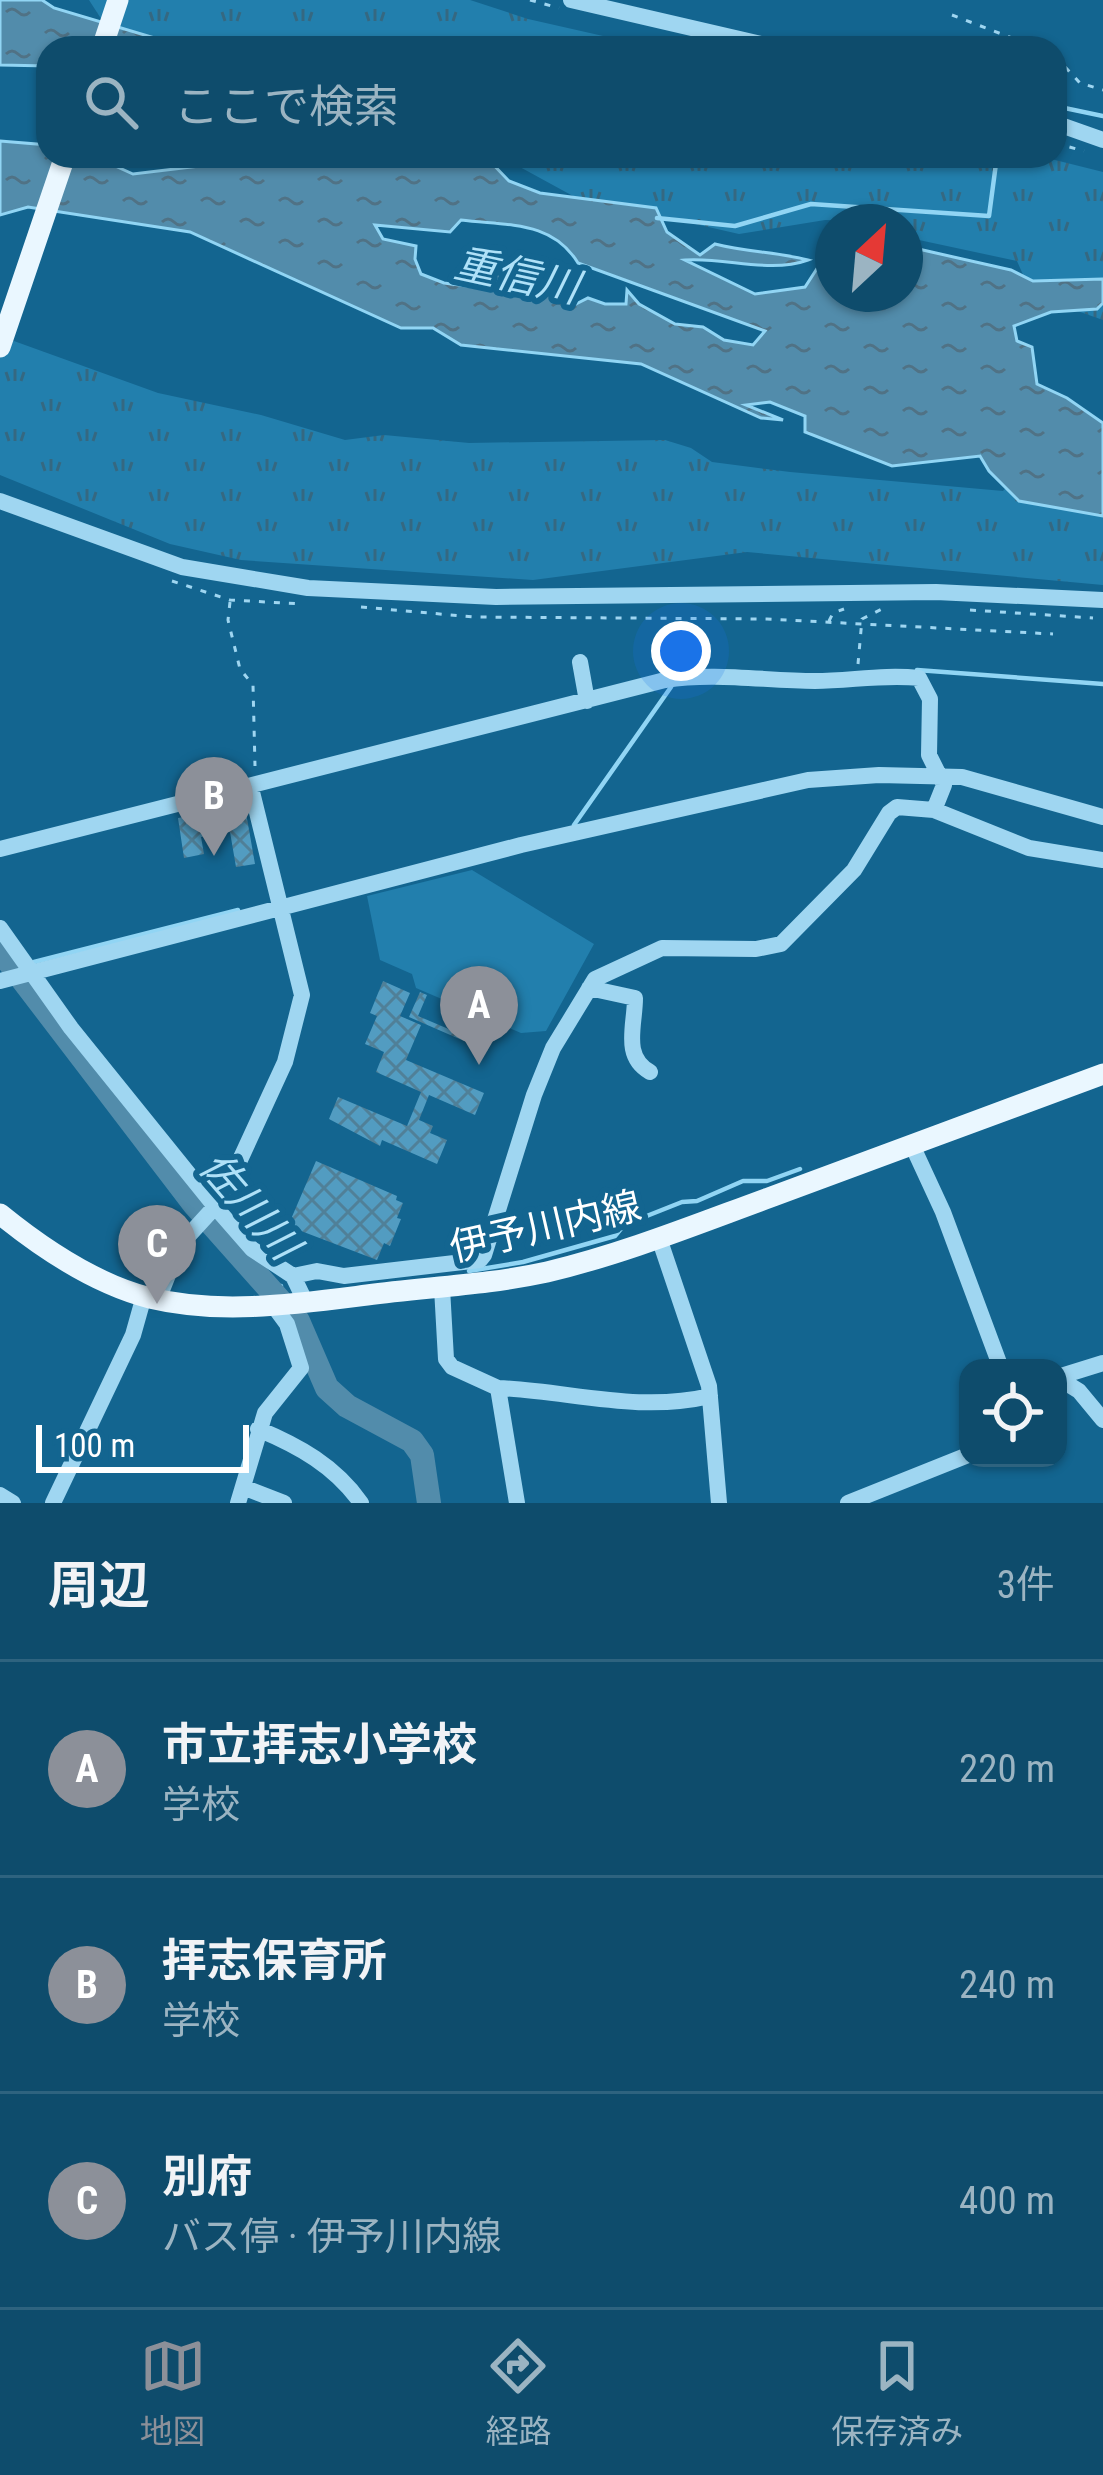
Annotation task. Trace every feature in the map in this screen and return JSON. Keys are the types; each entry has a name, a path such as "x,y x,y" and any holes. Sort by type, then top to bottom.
{"main road":[{"path":"106,36 118,0"},
{"path":"0,347 61,168"},
{"name":"伊予川内線","path":"0,1214 38,1244 151,1298 201,1305 288,1303 442,1288 542,1273 659,1238 1103,1074"}],"street":[{"path":"571,0 726,36"},
{"path":"1067,127 1103,140"},
{"path":"0,501 182,567 308,588 496,597 936,592 1103,600"},
{"path":"580,662 586,701"},
{"path":"0,850 681,678 919,678 930,699 926,742 944,793 934,810"},
{"path":"3,980 521,844 808,780 962,777 1103,817"},
{"path":"53,1503 151,1298 180,1245 211,1215 285,1062 302,994 254,787"},
{"path":"0,928 211,1215 252,1250 293,1276 317,1271 344,1276 480,1260 534,1095 554,1048 595,979 662,948 756,949 781,944 854,870 890,813 904,805 934,810 1029,848 1103,860"},
{"path":"589,988 635,998 631,1052 650,1072"},
{"path":"912,1145 943,1212 998,1359"},
{"path":"659,1238 710,1396 719,1503"},
{"path":"284,1503 241,1495 258,1429 273,1399 301,1368 287,1324 293,1276"},
{"path":"442,1288 446,1359 452,1367 498,1388 627,1403 710,1396"},
{"path":"1067,1374 1103,1364"},
{"path":"1067,1383 1103,1420"},
{"path":"498,1388 517,1503"},
{"path":"258,1429 318,1460 361,1503"},
{"path":"848,1503 959,1459"},
{"path":"0,1495 13,1503"}],"path":[{"path":"952,15 1007,36"},
{"path":"1067,69 1080,83 1103,90"},
{"path":"1067,146 1082,150"},
{"path":"160,574 230,600 306,604"},
{"path":"230,600 228,620 240,669 253,685 254,787"},
{"path":"349,606 474,616 767,619 1053,634"},
{"path":"860,677 860,625 868,613 897,607"},
{"path":"965,610 1093,618"}],"green space":[{"path":"89,0 470,0 603,36 112,36"},
{"path":"1067,163 1103,172 1103,320 1032,295 1017,261 923,241 923,204 815,204 815,222 739,234 573,196 522,168 1067,168"},
{"path":"0,336 158,393 261,415 345,440 384,435 469,443 665,440 691,448 712,462 1003,491 1024,468 1103,439 1103,585 747,552 533,580 241,560 170,544 0,475"},
{"path":"472,870 594,944 546,1031 521,1033 416,988 412,974 380,960 367,896"}],"water":[{"path":"0,0 42,0 54,8 148,36 36,36 36,66 0,65"},
{"name":"重信川","path":"0,141 36,144 36,168 120,168 133,174 183,168 497,168 509,181 540,193 656,208 667,232 700,255 715,244 808,260 763,265 685,260 755,294 805,287 815,272 815,312 923,312 923,250 1011,270 1033,281 1103,279 1103,303 1097,309 1051,312 1014,326 1017,341 1032,347 1037,384 1103,423 1103,516 1019,501 980,456 892,466 805,432 805,416 770,402 746,405 783,420 761,418 641,364 461,345 433,328 401,328 190,232 28,207 0,215","holes":["461,220 527,228 555,239 578,263 765,331 753,345 724,340 703,327 675,324 639,304 627,290 626,304 588,298 576,304 543,281 520,274 479,273 535,295 444,283 421,274 416,246 383,239 375,225 450,232"]}],"building":[{"path":"245,807 255,864 236,867 230,832 201,837 204,854 184,858 178,818"},
{"path":"383,981 410,993 400,1016 421,1025 406,1060 484,1093 475,1115 429,1095 419,1120 433,1126 430,1133 447,1140 437,1164 382,1140 380,1146 329,1119 338,1097 407,1126 421,1092 376,1072 384,1052 365,1044 377,1016 370,1013"},
{"path":"420,992 427,995 418,1016 465,1036 474,1016 482,1019 474,1038 490,1045 487,1051 409,1017"},
{"path":"316,1161 397,1196 403,1203 390,1246 384,1243 377,1260 288,1226"}],"waterway":[{"path":"1067,108 1103,116"},
{"path":"657,218 735,226 811,204 989,216 995,168"},
{"path":"917,670 1103,684"},
{"path":"574,825 671,687"},
{"path":"34,962 238,910"},
{"name":"佐川川","path":"0,950 194,1204 298,1321 327,1388 347,1406 412,1441 422,1455 429,1503"},
{"path":"469,1271 523,1262 615,1236 624,1225 682,1202 697,1201 743,1181 767,1181 800,1169"},
{"path":"270,1287 281,1286"}],"place":[{"name":"拝志保育所","path":"214,856"},
{"name":"市立拝志小学校","path":"479,1065"},
{"name":"別府","path":"157,1304"}]}
